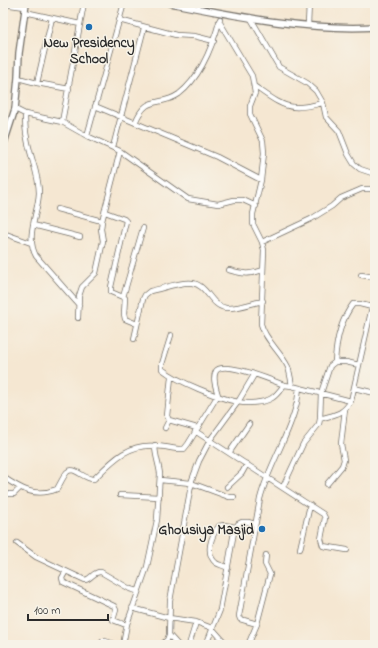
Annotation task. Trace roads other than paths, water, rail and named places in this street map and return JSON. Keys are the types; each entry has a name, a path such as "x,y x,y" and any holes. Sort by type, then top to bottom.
{"street":[{"path":"62,122 84,3"},
{"path":"87,136 124,3"},
{"path":"170,3 250,17 308,25 359,28 375,26"},
{"path":"308,25 309,3"},
{"path":"3,4 25,7 52,18 80,24"},
{"path":"3,146 15,109 19,53 25,7"},
{"path":"135,122 144,107 150,103 171,98 193,79 214,41 221,12"},
{"path":"250,17 279,67 307,83 316,91 323,103 326,117 339,131 348,154 354,164 360,169 375,174"},
{"path":"37,83 52,18"},
{"path":"119,20 144,28 176,35 194,36 214,41"},
{"path":"220,21 252,76 254,86 255,93 250,106 250,114 262,141 264,153 261,180 253,214 253,224 262,242 264,257 261,317 262,330 288,368 292,386"},
{"path":"113,147 144,28"},
{"path":"18,78 69,89"},
{"path":"254,86 284,104 293,107 303,107 323,103"},
{"path":"95,106 217,157 261,180"},
{"path":"15,109 25,114 62,122 87,136 113,147 188,199 212,204 243,200 256,206"},
{"path":"25,114 27,139 36,170 39,192 32,225 31,243 36,256 79,305"},
{"path":"78,318 79,296 82,288 96,274 103,241 102,221 120,151"},
{"path":"262,242 312,219 332,206 341,198 362,189 375,189"},
{"path":"57,209 102,221"},
{"path":"105,212 126,221 111,287 112,292 125,298 125,319 137,324"},
{"path":"32,225 80,237"},
{"path":"123,297 143,228"},
{"path":"3,233 31,243"},
{"path":"229,270 243,274 253,274 263,270"},
{"path":"361,275 375,277"},
{"path":"134,340 145,295 150,292 184,282 201,286 215,302 226,308 263,301"},
{"path":"283,487 304,444 316,429 320,418 321,393 330,366 334,362 337,335 348,311 354,304 373,305 351,401 340,413 320,418"},
{"path":"170,335 162,364 162,370 171,377 238,402 266,400 272,398 284,385"},
{"path":"334,362 346,362 359,365"},
{"path":"3,477 20,488 34,492 50,492 56,489 71,470 75,470 86,478 94,478 116,457 143,446 184,449 218,395 214,379 219,368 224,367 237,369 284,385 351,401"},
{"path":"161,645 168,640 170,601 192,483 199,461 210,440 238,402 254,375"},
{"path":"165,428 169,420 167,416 171,377"},
{"path":"257,624 240,618 239,616 255,524 261,492 291,421 296,406 299,388"},
{"path":"354,388 375,393"},
{"path":"327,484 342,466 344,460 341,439 345,409"},
{"path":"169,420 196,430 324,514 325,518 321,539 322,546 347,550"},
{"path":"229,452 249,424"},
{"path":"123,645 126,625 137,591 147,567 157,520 160,466 156,457 155,446"},
{"path":"227,487 242,473 247,464"},
{"path":"160,480 192,483 229,497 234,497"},
{"path":"3,494 14,494 20,488"},
{"path":"120,495 159,497"},
{"path":"300,550 310,505"},
{"path":"206,645 220,610 236,527 242,522 255,524"},
{"path":"228,568 215,562 211,556 210,545 214,533 219,526 224,525 236,527"},
{"path":"17,543 36,557 87,580 95,572 101,572 130,589 137,591"},
{"path":"248,645 257,624 270,574 265,564 266,555"},
{"path":"66,571 62,578 63,582 114,606 116,610 113,620 126,625"},
{"path":"132,608 169,618 196,622 212,628 227,645"},
{"path":"189,645 196,622"},
{"path":"169,635 178,645"},
{"path":"99,645 102,641 118,645"}],"place":[{"name":"New Presidency School","path":"89,27"},
{"name":"Ghousiya Masjid","path":"262,529"}]}
